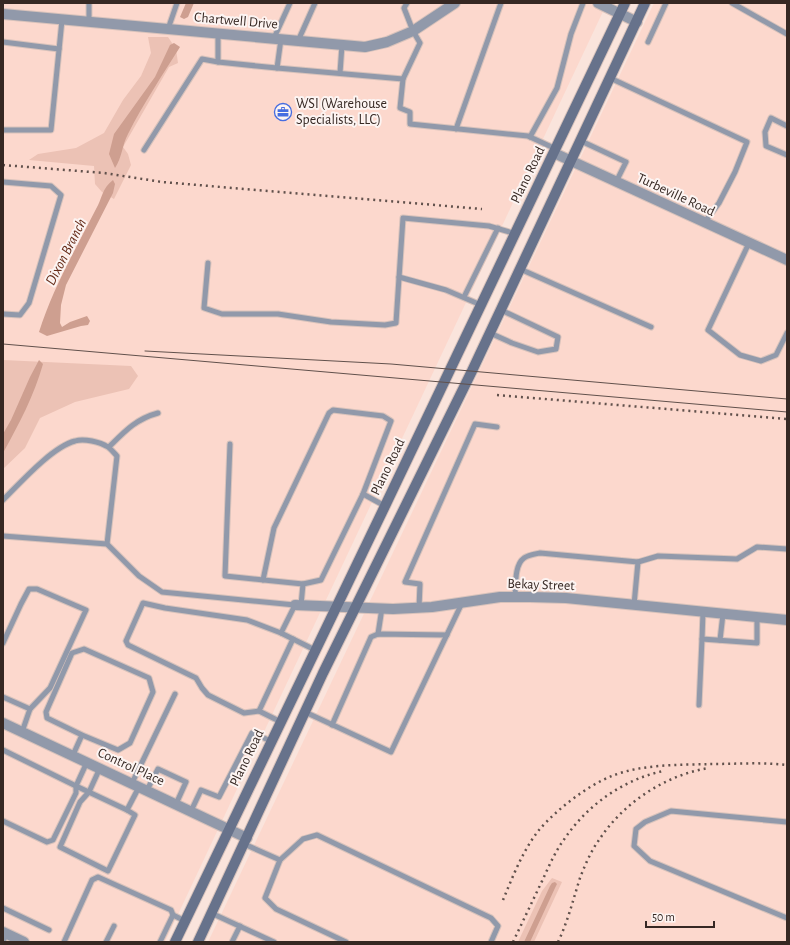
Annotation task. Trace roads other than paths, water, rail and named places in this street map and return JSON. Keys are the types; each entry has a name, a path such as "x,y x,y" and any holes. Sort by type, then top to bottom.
{"main road":[{"name":"Plano Road","path":"175,942 482,305 625,3"},
{"path":"198,942 305,712 490,333 645,3"}],"street":[{"name":"Chartwell Drive","path":"3,14 366,47 387,42 413,31 455,3"},
{"path":"598,3 637,22"},
{"name":"Turbeville Road","path":"555,151 571,162 787,260"},
{"name":"Bekay Street","path":"298,605 419,608 500,598 566,598 787,620"},
{"name":"Control Place","path":"3,723 229,829 246,841"},
{"path":"4,936 24,942"}],"lane":[{"path":"89,3 89,22"},
{"path":"168,29 177,3"},
{"path":"276,68 277,39 290,3"},
{"path":"298,41 315,3"},
{"path":"407,3 404,8 413,31 420,43 403,79 400,108 410,112 410,124 530,137 555,151"},
{"path":"456,129 501,3"},
{"path":"530,137 557,88 571,34 583,3"},
{"path":"648,42 666,3"},
{"path":"732,3 787,34"},
{"path":"3,130 51,130 62,20"},
{"path":"218,34 218,62"},
{"path":"3,42 59,49"},
{"path":"340,73 342,45"},
{"path":"144,150 202,59 276,68 403,79"},
{"path":"610,78 747,142 735,172 719,203 704,223"},
{"path":"787,126 771,118 764,132 766,146 787,155"},
{"path":"581,141 626,162 616,182"},
{"path":"3,182 51,186 61,195 29,303 20,315 3,314"},
{"path":"208,263 204,308 222,314 278,314 331,322 385,325 396,323 403,218 489,226 516,234"},
{"path":"464,297 498,228"},
{"path":"749,243 708,330 740,355 761,361 776,355 787,332"},
{"path":"520,269 651,327"},
{"path":"399,277 446,290 482,305"},
{"path":"490,333 512,343 538,352 556,349 558,337 501,310"},
{"path":"230,444 225,576 263,580 303,584 320,580 363,494 391,422 383,416 333,410 328,413 274,528 263,580"},
{"path":"109,447 132,426 146,416 158,413"},
{"path":"419,608 420,584 405,582 475,424 497,427"},
{"path":"3,500 36,468 65,445 77,440 94,441 109,447 117,456 107,544"},
{"path":"363,494 385,506"},
{"path":"3,536 107,544 139,576 162,592 298,605"},
{"path":"515,597 518,566 524,558 540,553 638,562 658,556 737,559 757,548 787,549"},
{"path":"634,605 638,562"},
{"path":"281,633 298,605 303,584"},
{"path":"3,643 29,589 37,589 86,610 50,688 30,708 22,732"},
{"path":"281,722 259,712 244,713 208,695 196,678 128,645 126,641 143,603 165,608 248,620 281,633 316,650"},
{"path":"305,712 391,752 462,603"},
{"path":"378,634 382,608"},
{"path":"699,705 703,612"},
{"path":"720,640 723,614"},
{"path":"702,638 757,643 757,617"},
{"path":"332,725 371,637 378,634 447,635"},
{"path":"259,712 293,639"},
{"path":"84,649 149,678 153,692 130,743 118,750 82,735 47,718 46,712 72,653 84,649"},
{"path":"127,810 140,787 175,694"},
{"path":"3,697 30,708"},
{"path":"191,811 201,790 219,797 252,733 271,741"},
{"path":"73,755 82,735"},
{"path":"3,750 76,786 89,792 127,810 135,815 108,871 60,847 80,802 89,792 100,768"},
{"path":"3,821 47,842 53,840 76,793 76,786 87,762"},
{"path":"140,787 158,769 186,782 176,804"},
{"path":"787,822 671,811 645,822 636,829 634,846 650,860 787,918"},
{"path":"346,942 276,910 265,898 280,860 303,839 317,835 491,918 498,926 491,942"},
{"path":"246,841 280,860"},
{"path":"64,942 92,880 98,877 171,910 173,915 185,921"},
{"path":"3,909 49,930"},
{"path":"211,913 274,942"},
{"path":"160,942 173,915"},
{"path":"106,942 114,926"},
{"path":"232,942 240,926"}],"tram line":[{"path":"3,344 787,412"},
{"path":"145,351 391,364 787,399"}],"railway":[{"path":"3,165 104,173 162,182 482,209"},
{"path":"497,395 787,419"},
{"path":"503,900 523,855 539,830 554,814 573,799 603,780 623,772 648,767 749,763 787,765"},
{"path":"558,942 568,918 586,863 596,844 620,814 646,793 661,784 677,777 709,768"},
{"path":"513,942 555,854 572,828 606,796 633,781 663,771"}],"place":[{"name":"WSI (Warehouse Specialists, LLC)","path":"283,112"}],"water label":[{"name":"Dixon Branch","path":"66,252"}]}
